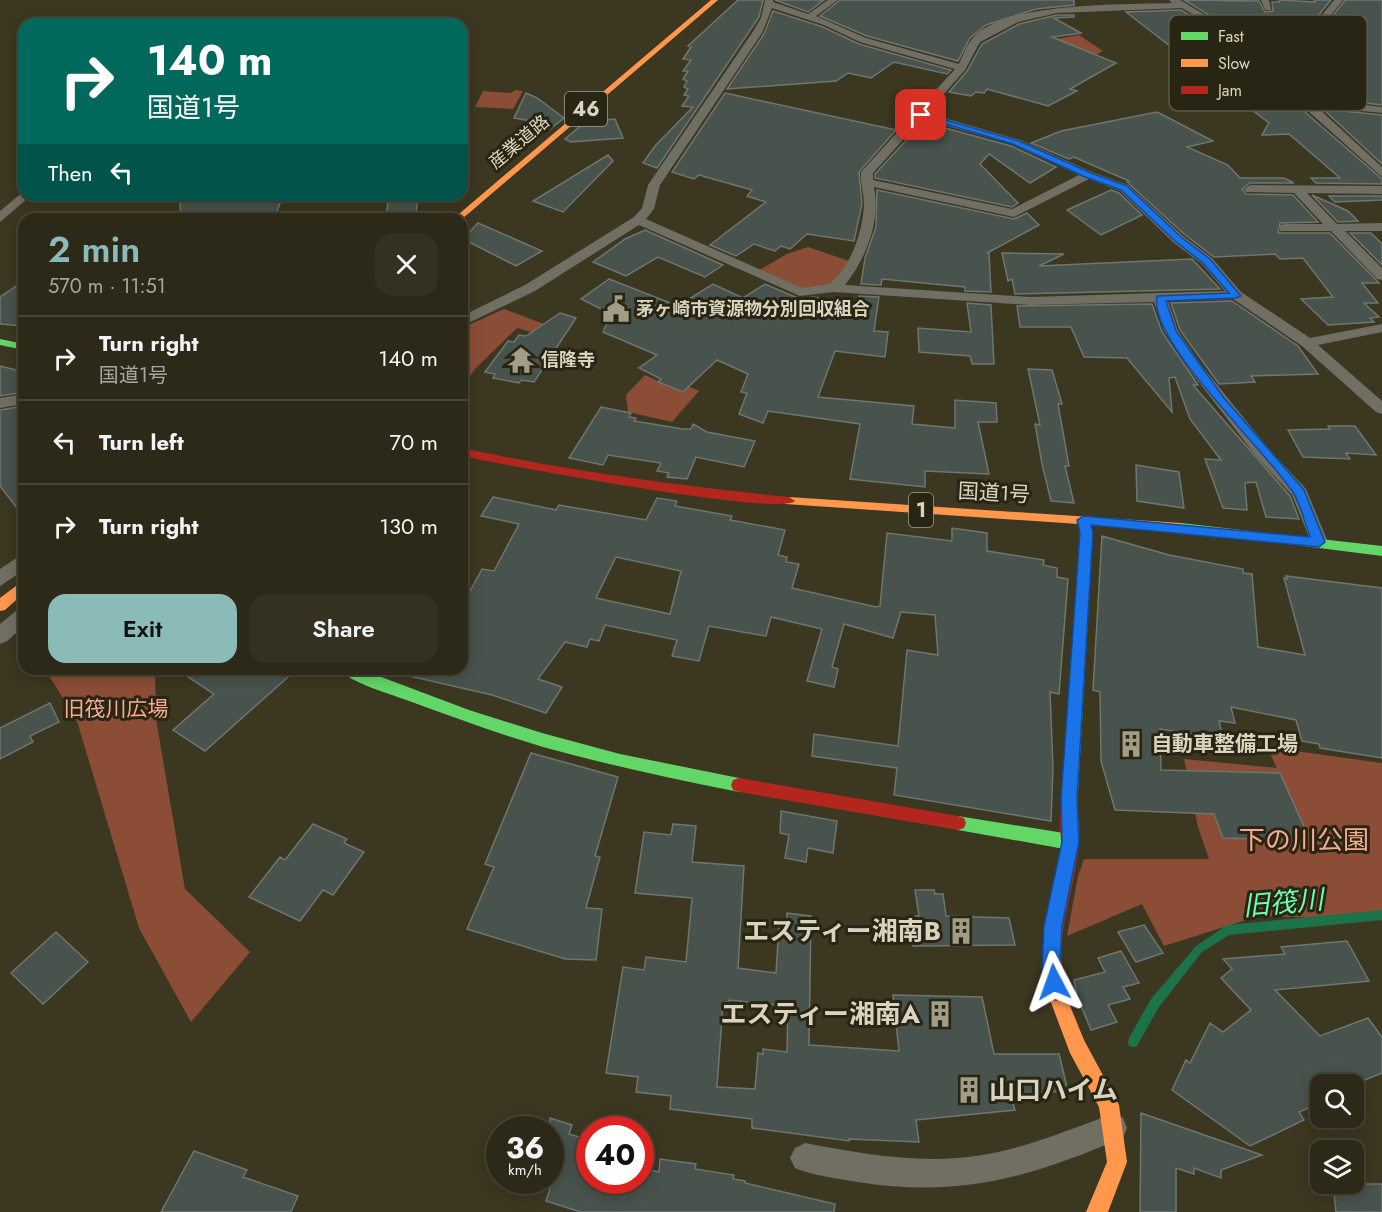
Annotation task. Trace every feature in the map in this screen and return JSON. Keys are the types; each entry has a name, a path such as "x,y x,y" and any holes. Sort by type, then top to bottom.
{"main road":[{"name":"産業道路","path":"464,213 714,0"},
{"path":"0,342 18,345"},
{"name":"国道1号","path":"468,453 575,476 712,496 1084,520 1319,542 1382,551"},
{"path":"1084,520 1087,532 1069,798 1070,842 1053,926 1051,968 1057,997 1077,1046 1109,1105 1117,1162 1097,1212"},
{"path":"0,606 18,590"},
{"path":"357,675 463,716 532,739 634,765 857,807 1070,842"}],"street":[{"path":"809,17 834,0"},
{"path":"1173,0 1200,15"},
{"path":"1326,15 1335,1"},
{"path":"468,319 530,288 638,220 648,209 654,184 757,33 769,2 863,40 962,68"},
{"path":"833,288 842,283 850,271 870,212 867,172 962,68 976,40 1001,26 1041,12 1184,5"},
{"path":"1367,108 1382,110"},
{"path":"1314,111 1382,173"},
{"path":"921,115 1016,142 1088,175 1124,188 1178,239 1207,261 1236,296 1307,343 1382,408"},
{"path":"866,182 1014,213 1088,175"},
{"path":"1250,189 1382,190"},
{"path":"1300,193 1382,276"},
{"path":"0,218 18,201"},
{"path":"638,220 800,292 833,288 1030,301 1236,296"},
{"path":"1285,228 1382,227"},
{"path":"1160,298 1171,332 1196,369 1262,452 1300,493 1319,542"},
{"path":"1307,343 1382,328"},
{"path":"0,402 18,400"},
{"path":"0,579 18,565"},
{"path":"0,636 18,620"},
{"path":"805,1158 865,1168 927,1174 982,1171 1113,1128"}],"green space":[{"path":"1079,35 1103,51 1083,62 1046,41"},
{"path":"515,90 523,91 513,109 475,107 483,91 511,93"},
{"path":"808,247 849,261 833,288 800,292 756,272 787,254"},
{"path":"504,309 544,324 531,332 517,328 468,379 468,325"},
{"path":"645,375 682,392 688,386 699,391 672,422 628,412 626,395"},
{"name":"旧筏川広場","path":"49,675 155,675 156,719 185,889 250,952 191,1022 139,928 77,721"},
{"name":"下の川公園","path":"1267,747 1382,763 1382,920 1259,916 1164,946 1142,904 1067,936 1078,876 1084,859 1209,859 1198,827 1184,759 1277,768"}],"building":[{"path":"738,0 763,0 759,17 657,168 643,163 655,146 693,107 682,106 689,96 684,95 688,89 684,87 687,81 683,79 688,71 683,71 691,60 683,59 691,47 688,46"},
{"path":"775,0 824,0 808,12"},
{"path":"840,0 1074,0 1074,5 1036,9 986,25 970,38 958,61 867,36 820,16"},
{"path":"1184,0 1259,1 1265,12 1273,11 1272,2 1279,2 1279,0 1315,2 1314,0 1331,0 1318,15 1209,15"},
{"path":"1345,0 1382,0 1382,105 1367,103 1367,15 1333,15"},
{"path":"1181,10 1189,15 1169,15 1169,45 1126,12"},
{"path":"773,11 823,27 859,44 951,70 947,74 894,62 871,78 848,73 836,81 727,89 764,34"},
{"path":"1057,15 1074,15 1074,17 1054,18 1081,33 1052,37 1116,63 1070,89 1077,91 1048,106 987,89 984,93 976,92 971,96 949,92 967,71 982,44 1019,24"},
{"path":"526,93 537,98 564,118 550,129 545,126 553,125 514,118"},
{"path":"725,93 896,130 859,172 862,204 854,241 807,234 790,249 781,246 775,251 754,244 736,256 710,245 766,202 747,196 752,190 699,175 694,179 672,172"},
{"path":"1254,111 1305,111 1382,179 1382,184 1316,183 1311,178 1340,178 1289,134 1262,135 1269,123"},
{"path":"1325,111 1382,115 1382,164"},
{"path":"1157,112 1213,141 1187,147 1228,165 1240,178 1284,178 1294,183 1250,183 1242,189 1246,194 1293,195 1318,222 1280,223 1278,233 1330,233 1379,283 1362,283 1378,303 1364,303 1379,317 1370,318 1374,322 1328,325 1301,299 1333,297 1303,258 1280,259 1275,254 1214,257 1184,234 1127,182 1129,181 1074,157 1069,159 1031,143 1061,131"},
{"path":"615,119 623,138 571,142 565,139 585,122"},
{"path":"923,122 1011,146 1056,167 1030,183 989,154 980,164 1018,203 1012,207 875,178 875,174"},
{"path":"608,155 613,161 563,212 533,201"},
{"path":"877,190 1014,219 1027,213 1039,225 987,253 989,253 991,292 965,291 965,287 882,279 881,285 861,284 865,258 876,227"},
{"path":"1111,190 1119,193 1142,215 1101,235 1067,210"},
{"path":"1312,195 1348,211 1358,221 1338,222"},
{"path":"1329,196 1382,196 1382,200 1335,202"},
{"path":"281,201 276,213 181,213 180,202"},
{"path":"388,201 417,201 416,213 387,213"},
{"path":"478,223 542,251 516,266 468,242 468,234"},
{"path":"645,230 723,265 705,277 658,257 626,276 593,262 625,239"},
{"path":"1350,233 1371,233 1382,244 1382,265"},
{"path":"1002,253 1064,254 1039,266 1192,259 1220,289 1015,294 1012,279 1008,281"},
{"path":"609,279 678,306 713,284 743,298 765,284 800,299 814,297 857,306 859,296 879,297 874,331 888,332 885,357 835,351 818,397 914,406 912,424 955,428 955,400 996,403 997,422 978,422 989,474 925,471 925,487 850,479 860,424 768,411 763,423 739,414 747,393 741,392 748,374 717,360 683,392 658,382 661,379 639,368 657,355 603,332 611,314 581,299"},
{"path":"18,285 18,326 0,324 0,297"},
{"path":"1232,301 1298,346 1318,374 1251,376 1255,382 1219,384 1180,330 1171,303"},
{"path":"967,303 991,305 994,364 972,364 970,356 919,352 918,328 971,332"},
{"path":"1152,304 1162,332 1198,385 1193,385 1290,496 1299,519 1266,517 1256,482 1245,483 1247,510 1223,508 1205,459 1221,460 1190,419 1175,377 1169,378 1172,412 1127,358 1084,357 1071,327 1020,327 1017,306"},
{"name":"信隆寺","path":"560,313 576,318 534,382 521,380 519,383 493,378 495,374 485,372 508,341 514,342 519,335 526,336"},
{"path":"0,366 18,370 18,393 0,396"},
{"path":"1028,369 1052,370 1062,404 1058,404 1069,466 1065,466 1074,503 1051,501 1035,424 1040,425"},
{"path":"18,407 18,509 0,486 0,410"},
{"path":"601,407 631,413 629,417 636,418 634,421 683,429 691,429 693,424 707,432 755,441 744,467 696,457 687,479 667,477 669,473 657,471 661,463 608,455 603,465 569,458"},
{"path":"1328,426 1355,426 1376,455 1346,453 1350,459 1303,457 1288,430 1330,429"},
{"path":"1136,465 1179,472 1184,508 1137,501"},
{"path":"493,497 556,510 559,505 646,520 657,498 677,501 675,506 732,516 730,520 785,530 778,555 787,557 786,562 799,564 792,588 876,607 880,606 887,533 952,541 952,528 987,533 987,551 1044,560 1043,565 1057,568 1057,577 1068,579 1059,694 1050,692 1053,768 1051,821 894,795 897,768 812,756 814,734 898,746 907,650 938,655 935,615 901,612 893,638 844,624 832,667 838,669 834,687 807,681 822,629 771,617 766,636 709,626 699,661 672,656 677,640 605,625 599,641 590,639 587,647 565,642 538,679 562,687 546,713 492,695 409,676 468,675 468,595 482,569 494,571 519,524 481,516","holes":["616,557 681,571 670,614 596,598"]},
{"path":"1102,536 1169,555 1243,569 1243,573 1252,574 1258,647 1305,655 1284,578 1287,579 1286,576 1382,588 1382,758 1320,748 1319,744 1302,741 1296,720 1231,707 1235,723 1219,721 1223,738 1160,729 1161,770 1280,773 1310,840 1223,838 1214,814 1115,810 1101,761 1100,692 1093,690"},
{"path":"185,675 290,675 205,751 173,730 214,694"},
{"path":"50,703 59,722 30,736 33,742 0,759 0,728"},
{"path":"531,753 618,777 595,856 600,857 586,908 602,909 596,960 565,959 467,929 494,867 485,864"},
{"path":"781,811 837,821 833,853 808,848 806,862 785,858 789,835 780,833"},
{"path":"313,824 347,839 344,843 364,852 333,895 323,890 300,921 249,897 280,857 285,860"},
{"path":"673,824 696,826 692,862 744,866 738,968 776,973 779,925 787,926 787,913 811,916 809,1045 899,1051 893,995 982,997 994,1054 1059,1054 1068,1091 1010,1094 1015,1110 916,1120 919,1142 849,1139 849,1141 752,1128 752,1119 670,1109 671,1096 636,1092 638,1077 606,1073 623,967 644,970 646,957 686,962 692,898 635,893 644,832 671,835","holes":["729,1000 788,1006 787,1052 763,1049 763,1054 758,1053 755,1089 717,1087 723,1004 729,1005"]},
{"name":"エスティー湘南B","path":"915,890 934,890 935,894 943,894 946,916 1009,918 1015,945 913,946 909,916 919,916"},
{"path":"1144,925 1163,953 1136,962 1118,932"},
{"path":"56,932 88,962 43,1004 11,973"},
{"path":"1347,941 1369,981 1275,990 1320,1036 1368,1018 1382,1037 1382,1073 1364,1080 1364,1074 1310,1074 1310,1107 1299,1112 1304,1120 1250,1146 1172,1090 1186,1060 1190,1063 1210,1023 1223,1032 1251,1010 1221,978 1232,969 1223,959 1285,954 1281,947"},
{"path":"1121,951 1139,983 1123,987 1130,999 1108,1005 1117,1022 1091,1030 1077,996 1074,980 1105,972 1098,958"},
{"path":"1141,1113 1262,1155 1221,1170 1221,1178 1194,1168 1194,1174 1176,1168 1176,1212 1140,1212"},
{"path":"564,1122 572,1125 569,1134 576,1136 576,1194 654,1194 654,1171 659,1172 660,1159 696,1164 695,1169 734,1175 733,1179 745,1181 745,1183 835,1204 834,1212 581,1212 546,1201 548,1194 564,1194"},
{"path":"194,1151 247,1170 243,1177 298,1196 291,1212 161,1212"},
{"path":"1364,1184 1382,1184 1382,1212 1336,1212 1334,1194 1364,1194"}],"waterway":[{"name":"旧筏川","path":"1133,1042 1155,1003 1199,949 1227,930 1382,915"}],"traffic: fast":[{"path":"0,342 18,346"},
{"path":"1069,809 1087,533 1084,520"},
{"path":"1181,527 1382,551"},
{"path":"359,675 465,715 542,740 659,769 739,785"},
{"path":"958,823 1070,842"}],"traffic: slow":[{"path":"464,213 715,0"},
{"path":"789,501 1181,527"},
{"path":"0,606 18,590"},
{"path":"1056,992 1077,1046 1109,1105 1117,1162 1097,1212"}],"traffic: jam":[{"path":"468,453 625,482 789,501"},
{"path":"739,785 958,823"},
{"path":"1056,992 1052,951 1068,861 1069,809"}],"place":[{"name":"茅ヶ崎市資源物分別回収組合","path":"616,309"},
{"name":"信隆寺","path":"521,360"},
{"name":"自動車整備工場","path":"1131,744"},
{"name":"エスティー湘南B","path":"961,931"},
{"name":"エスティー湘南A","path":"940,1014"},
{"name":"山口ハイム","path":"969,1090"}],"route":[{"path":"921,115 1016,142 1113,186 1124,188 1178,239 1207,261 1236,296 1160,298 1171,332 1220,400 1262,452 1300,493 1319,542 1084,520 1087,532 1069,798 1070,842 1053,926 1051,968 1054,982"}]}
